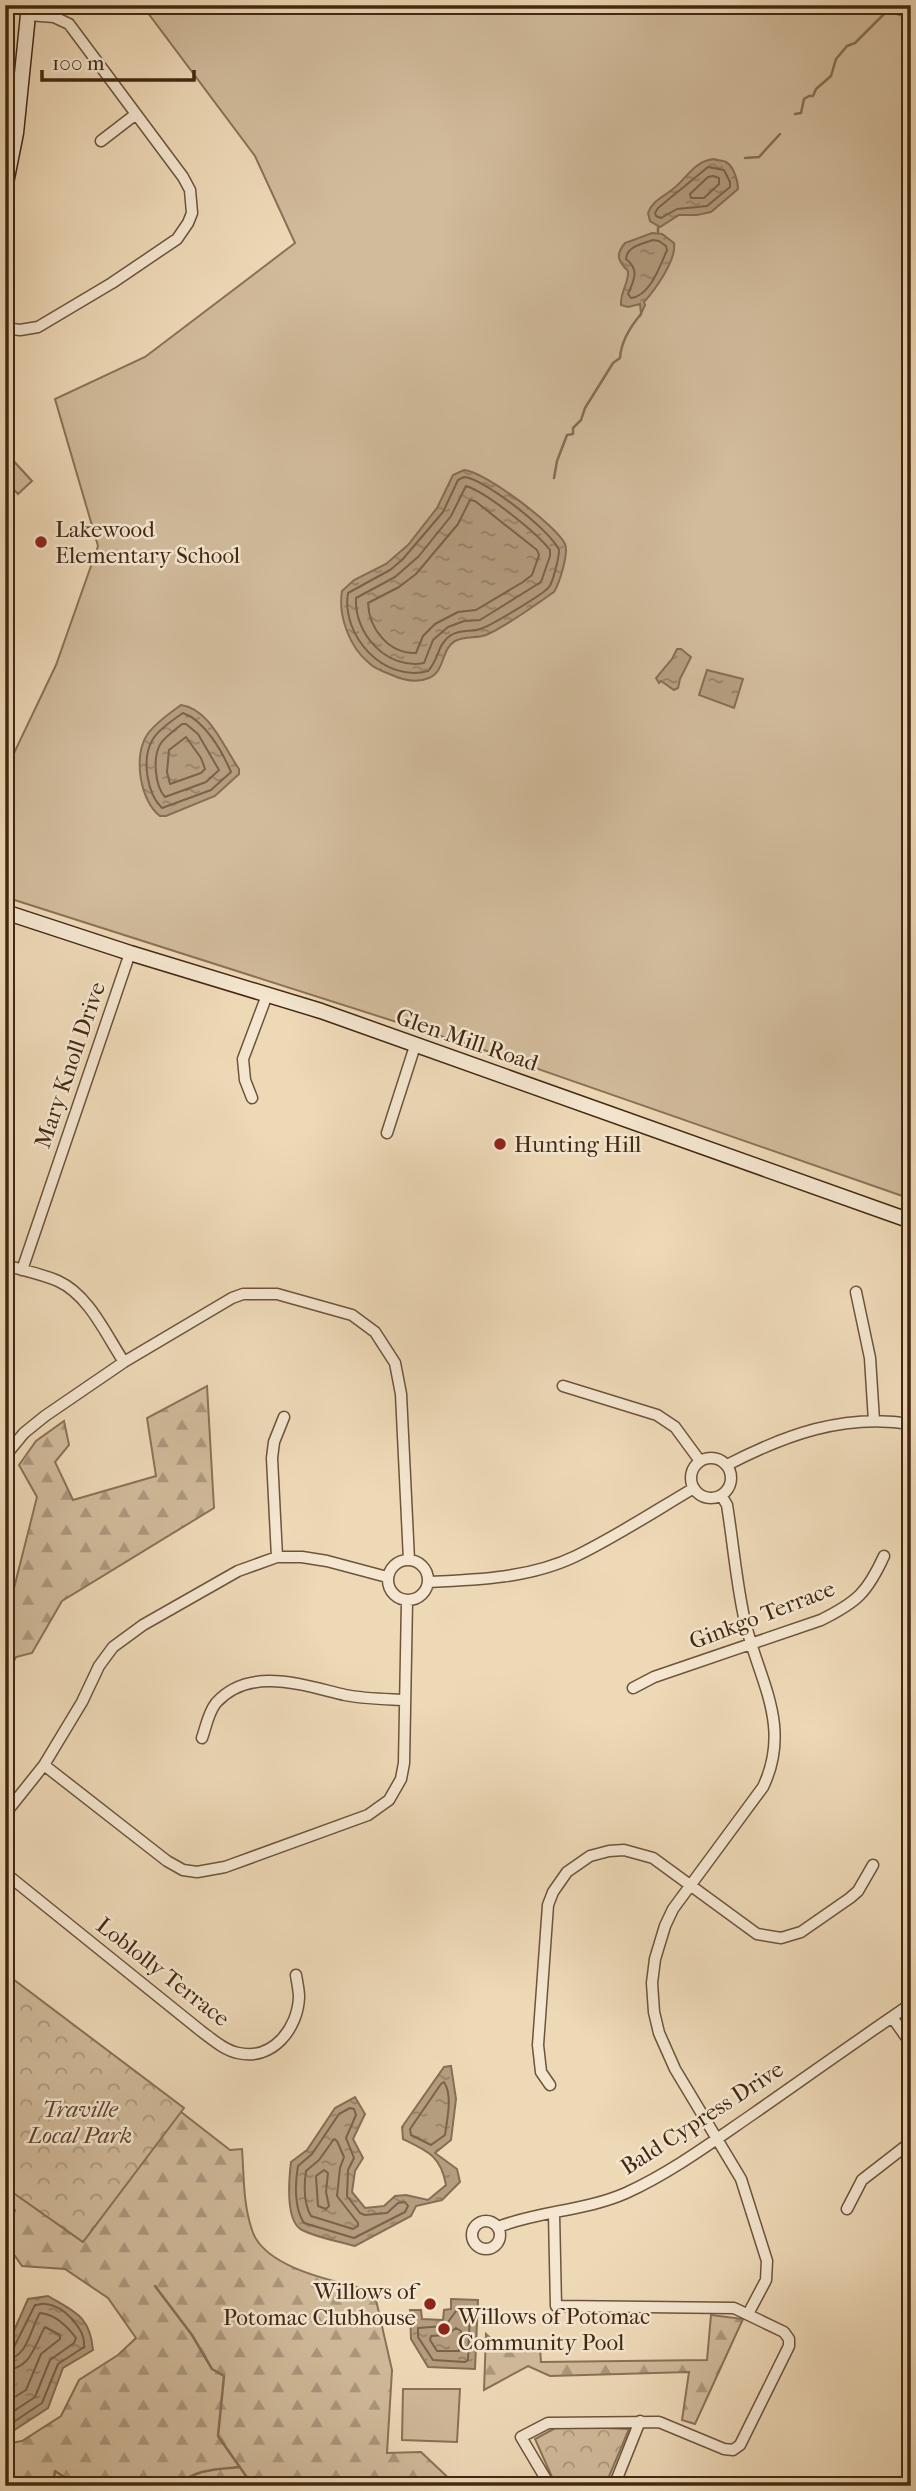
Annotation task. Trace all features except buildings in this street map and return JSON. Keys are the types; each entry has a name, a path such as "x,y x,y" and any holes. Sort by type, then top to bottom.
{"main road":[{"path":"5,188 16,133 28,10"},
{"name":"Glen Mill Road","path":"5,912 321,1011 911,1221"}],"street":[{"path":"5,328 20,330 38,327 111,283 177,239 192,213 190,190 183,177 69,24 28,10"},
{"path":"101,141 136,114"},
{"name":"Mary Knoll Drive","path":"22,1270 130,953"},
{"path":"252,1098 245,1080 243,1059 267,995"},
{"path":"387,1133 415,1046"},
{"path":"5,1265 58,1281 73,1290 87,1306 124,1362"},
{"path":"856,1292 870,1357 874,1421"},
{"path":"5,1456 24,1433 45,1416 124,1362 243,1294 277,1294 352,1315 375,1332 395,1363 401,1394 409,1560"},
{"path":"563,1386 657,1415 680,1432 700,1461"},
{"path":"277,1557 272,1458 274,1442 284,1417"},
{"path":"727,1465 788,1436 830,1425 874,1421 911,1424"},
{"path":"711,1457 727,1465 730,1485 721,1495 709,1498 694,1488 691,1476 695,1465 700,1461 711,1457"},
{"path":"428,1582 479,1580 541,1568 564,1560 694,1488"},
{"path":"721,1495 727,1505 740,1596 775,1720 775,1748 772,1766 756,1798 673,1909 658,1946 652,1998 659,2033 667,2053 741,2179 767,2261 766,2280 748,2314"},
{"name":"Ginkgo Terrace","path":"634,1688 653,1677 821,1620 846,1608 872,1583 884,1556"},
{"path":"5,1814 44,1765 82,1702 99,1666 113,1647 143,1625 238,1571 277,1557 327,1561 387,1577"},
{"path":"403,1560 409,1560 421,1564 428,1582 419,1597 407,1601 394,1596 387,1577 393,1566 403,1560"},
{"path":"44,1765 167,1861 183,1870 208,1871 225,1867 355,1821 389,1800 401,1779 404,1763 407,1601"},
{"path":"202,1738 217,1702 238,1689 263,1682 297,1682 347,1695 405,1700"},
{"path":"550,2085 541,2072 538,2045 548,1905 553,1892 567,1872 590,1856 624,1850 653,1858 757,1934 781,1938 801,1932 850,1898 858,1891 873,1865"},
{"name":"Loblolly Terrace","path":"5,1873 201,2031 221,2046 237,2053 259,2053 274,2047 284,2038 297,2011 299,1995 296,1975"},
{"name":"Bald Cypress Drive","path":"498,2227 624,2193 656,2178 911,2004"},
{"path":"892,2017 911,2043"},
{"path":"847,2209 862,2180 911,2143"},
{"path":"550,2486 521,2437 548,2423 640,2421 668,2424 724,2449 733,2450 740,2445 789,2346 789,2339 784,2332 734,2308 556,2306 554,2214"},
{"path":"614,2486 640,2421"}],"green space":[{"path":"142,5 911,5 911,1199 478,1048 5,897 5,772 56,665 98,546 55,399 145,357 295,243 255,156"},
{"path":"9,456 32,481 18,494 5,480 5,460"},
{"path":"207,1386 214,1508 62,1601 32,1653 16,1657 5,1678 5,1608 10,1604 37,1497 19,1465 36,1441 64,1421 69,1445 55,1462 73,1500 156,1476 147,1418"},
{"name":"Traville Local Park","path":"5,1973 184,2108 83,2242 5,2187"},
{"path":"5,1975 230,2150 242,2149 249,2220 259,2243 271,2255 304,2272 374,2291 392,2370 387,2453 421,2452 457,2486 5,2486 5,2444 22,2441 61,2416 79,2380 118,2355 136,2338 108,2298 65,2269 22,2266 6,2243 15,2210 5,2201"},
{"path":"711,2315 743,2319 695,2424 682,2420 689,2372 550,2376 528,2366 484,2390 486,2334 502,2349 540,2348 541,2362 707,2360"},
{"path":"403,2389 460,2389 457,2442 402,2440"},
{"path":"559,2426 629,2429 605,2486 556,2486 535,2439"}],"water":[{"path":"714,159 729,164 738,189 711,212 679,215 660,227 650,221 648,213 655,202 673,189 696,166"},
{"path":"652,233 662,234 674,243 674,250 664,274 644,302 641,314 640,304 628,307 621,305 628,271 620,261 619,254 625,243"},
{"path":"464,470 503,489 549,525 565,544 565,561 561,576 554,592 512,621 486,635 455,641 447,649 441,666 434,675 420,680 401,678 374,667 356,648 346,630 342,591 354,580 386,564 408,545 437,508 453,475"},
{"path":"677,649 691,657 678,688 674,690 661,681 659,683 656,678"},
{"path":"707,670 743,679 734,708 699,695"},
{"path":"181,705 191,708 208,721 239,769 239,774 215,796 160,816 153,809 143,789 140,754 150,731"},
{"path":"451,2066 456,2099 451,2140 435,2153 457,2169 460,2182 442,2200 416,2206 411,2216 355,2246 302,2230 293,2218 289,2199 291,2162 307,2150 335,2108 355,2097 365,2114 353,2139 363,2158 355,2171 352,2192 365,2208 384,2206 395,2196 406,2195 428,2200 446,2185 437,2161 426,2151 403,2139 402,2127 444,2067"},
{"path":"48,2296 73,2311 85,2322 93,2350 63,2368 48,2408 13,2431 5,2429 5,2351 28,2299"},
{"name":"Willows of Potomac Community Pool","path":"451,2299 478,2300 475,2369 428,2367 411,2339 410,2310 421,2310 422,2319 443,2320 444,2310 451,2309"}],"waterway":[{"path":"795,114 801,113 804,99 813,96 816,89 831,76 836,59 847,46 855,43 884,14 893,12 900,15 909,6"},
{"path":"745,158 759,157 780,134"},
{"path":"554,478 567,435 573,434 573,428 581,420 585,408 613,363 620,358 627,335 641,314"},
{"path":"155,2286 192,2335 212,2369 224,2376 218,2436 253,2486"},
{"path":"178,2486 199,2473 240,2467"},
{"path":"53,2486 55,2471 78,2486"}],"place":[{"name":"Lakewood Elementary School","path":"41,542"},
{"name":"Hunting Hill","path":"500,1144"},
{"name":"Willows of Potomac Clubhouse","path":"430,2304"},
{"name":"Willows of Potomac Community Pool","path":"444,2329"}]}
